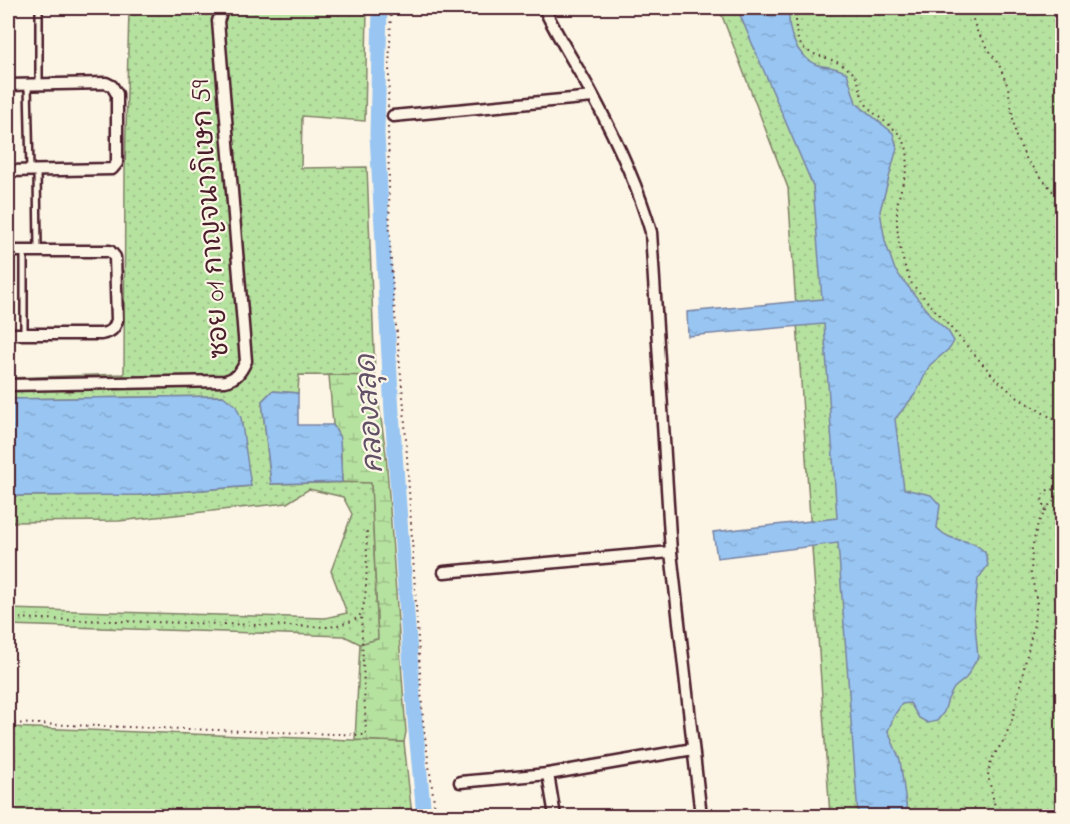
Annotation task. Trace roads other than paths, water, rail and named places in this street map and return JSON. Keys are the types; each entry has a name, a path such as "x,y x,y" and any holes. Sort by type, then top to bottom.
{"street":[{"name":"ซอย 01 กาญจนาภิเษก 59","path":"8,385 225,381 235,378 241,371 246,361 218,21 223,8"},
{"path":"544,8 558,39 593,97 635,185 651,232 671,552 700,816"},
{"path":"8,85 106,83 112,86 117,94 118,151 117,163 112,169 8,171"},
{"path":"390,118 593,97"},
{"path":"8,251 110,251 115,256 117,320 114,328 109,332 8,334"},
{"path":"444,572 671,552"},
{"path":"460,782 548,774 693,749"},
{"path":"548,774 555,816"}],"lane":[{"path":"39,8 39,84"},
{"path":"28,84 38,250"},
{"path":"24,251 24,334"}],"water":[{"path":"737,8 790,8 789,24 797,48 815,64 836,68 847,73 856,103 893,133 897,148 880,211 885,241 895,270 954,341 950,348 930,365 916,393 895,419 904,489 931,495 940,505 937,528 950,537 977,546 985,552 988,565 978,579 974,613 978,657 966,678 954,688 944,712 937,721 928,723 919,718 910,703 902,704 888,731 900,760 907,810 905,816 858,816 838,543 717,558 713,532 837,518 824,324 688,336 687,312 822,299 813,186"},
{"path":"272,391 298,393 298,425 333,425 340,438 342,482 271,484 262,401"},
{"path":"223,396 236,406 241,418 251,486 139,495 8,496 8,399"}],"waterway":[{"name":"คลองสลุด","path":"380,8 377,134 392,413 424,816"}]}
